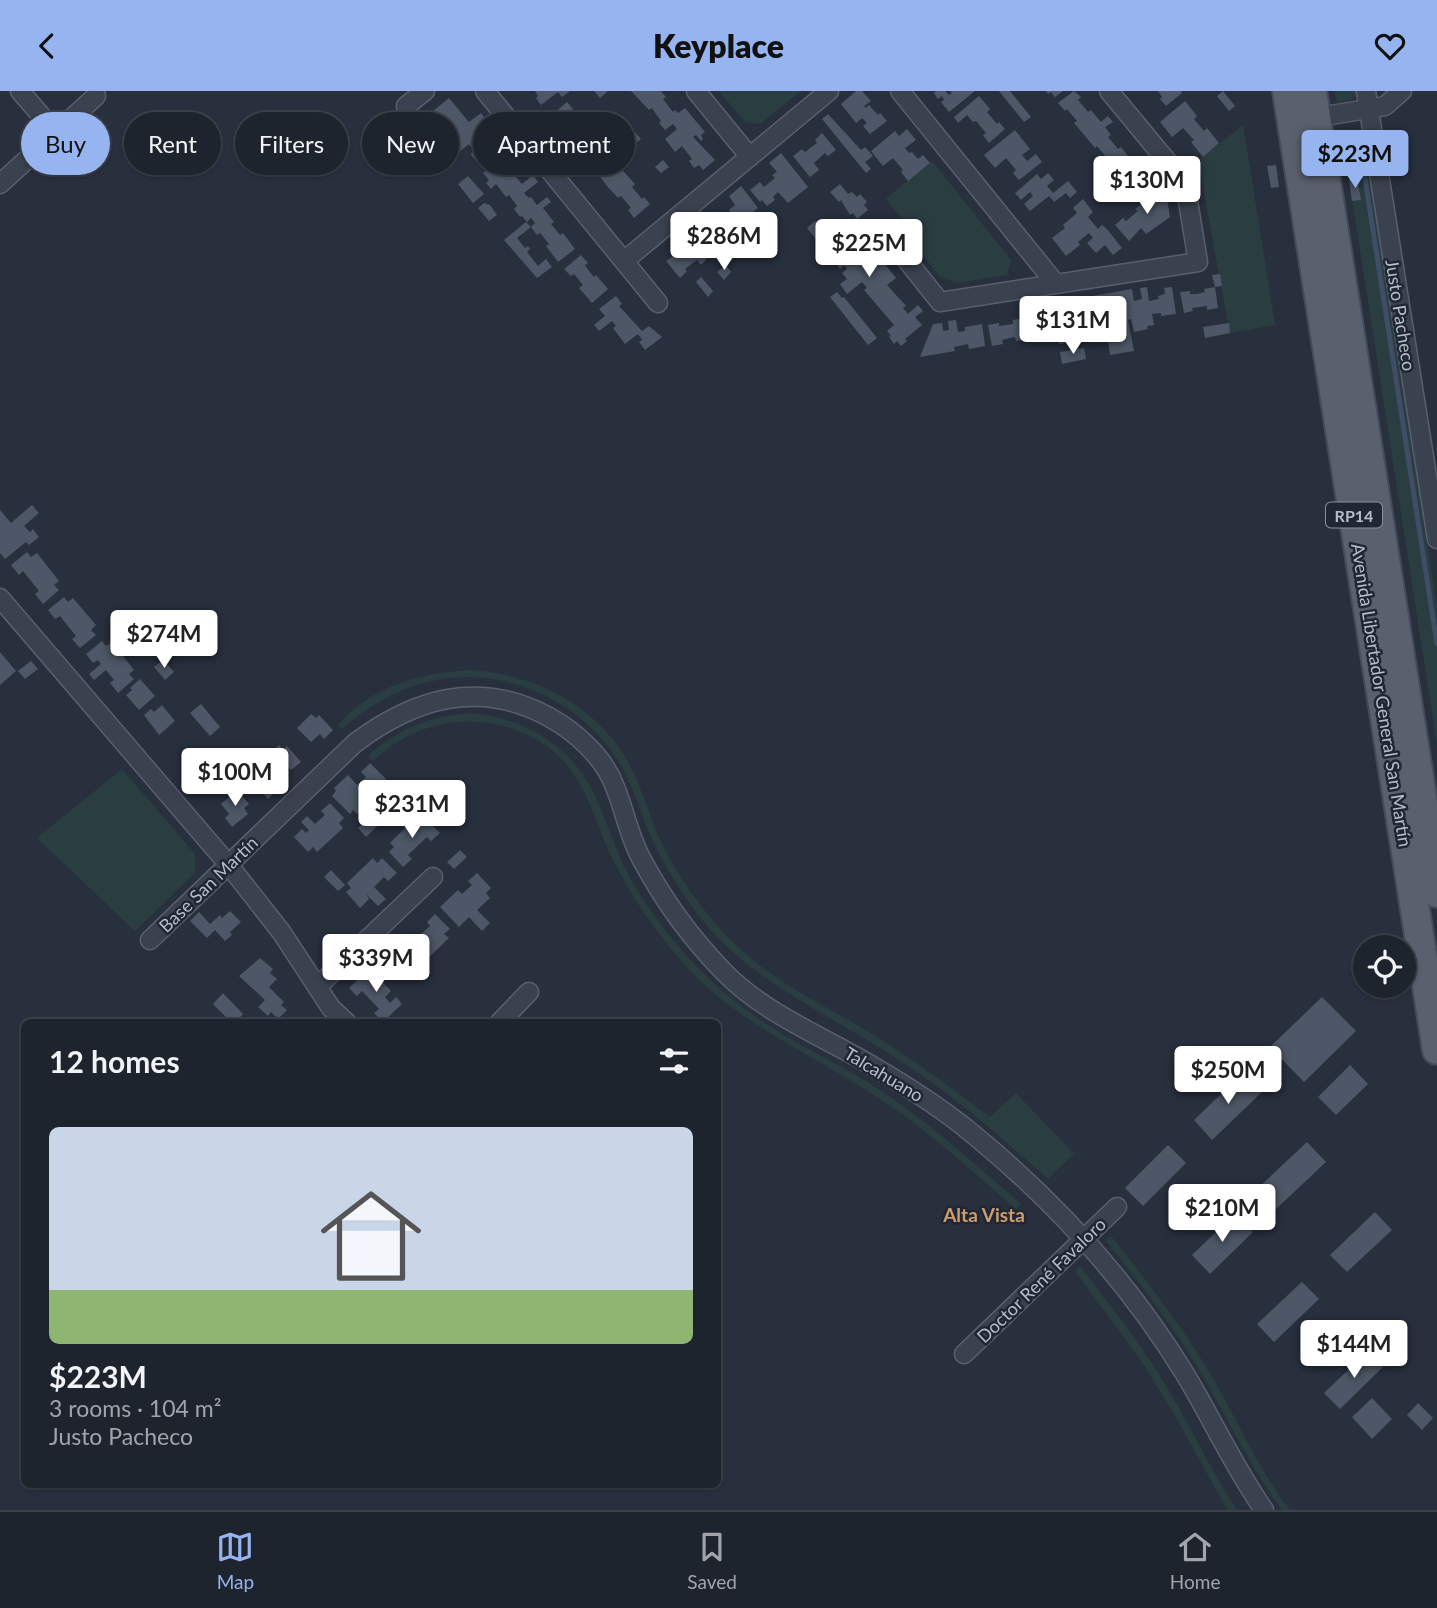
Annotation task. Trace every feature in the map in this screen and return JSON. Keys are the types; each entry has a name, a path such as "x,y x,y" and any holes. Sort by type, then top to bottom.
{"main road":[{"name":"Avenida Libertador General San Martín","path":"1287,91 1307,110 1423,839 1437,1050"},
{"name":"Avenida Libertador General San Martín","path":"1423,839 1437,893"}],"street":[{"path":"20,91 38,112"},
{"path":"406,106 425,91"},
{"path":"485,91 658,303"},
{"path":"696,91 750,156"},
{"path":"624,261 830,91"},
{"path":"900,91 1056,284"},
{"path":"886,234 940,302 1198,262 1185,183 1109,91"},
{"name":"Justo Pacheco","path":"1366,91 1437,536"},
{"path":"1307,110 1369,109 1385,106 1402,91"},
{"path":"79,112 96,96"},
{"path":"0,184 21,165"},
{"path":"3,607 228,864 282,933 331,1008 343,1019"},
{"name":"Base San Martín","path":"149,940 355,743 378,726 415,708 440,699 472,697"},
{"name":"Talcahuano","path":"472,697 500,698 529,707 551,718 587,746 602,762 615,785 630,834 656,886 676,918 724,973 752,996 934,1104 1012,1167 1085,1238 1129,1293 1185,1375 1231,1459 1264,1510"},
{"path":"317,987 433,877"},
{"path":"503,1019 529,992"},
{"name":"Doctor René Favaloro","path":"964,1354 1117,1207"}],"green space":[{"path":"719,91 801,91 760,124 745,122"},
{"path":"1334,91 1356,91 1357,95 1352,99 1337,102"},
{"path":"1243,125 1275,325 1230,333 1200,172 1194,164"},
{"path":"1357,130 1363,133 1437,607 1437,744 1342,134"},
{"path":"932,161 1011,260 1007,275 957,283 940,277 919,250 919,239 886,199"},
{"path":"468,670 519,678 543,687 587,713 605,731 634,774 660,839 682,879 714,922 752,959 792,988 896,1050 990,1117 1016,1093 1074,1154 1048,1179 919,1073 774,984 735,954 699,916 670,873 650,834 628,778 611,751 582,719 564,706 525,687 504,681 462,677 407,689 373,706 342,729 338,725 365,701 397,684"},
{"path":"471,713 508,720 525,727 541,735 569,758 591,788 621,860 641,896 681,949 716,985 768,1025 872,1085 904,1107 1021,1204 1016,1209 916,1124 853,1082 748,1019 700,980 668,946 635,898 613,860 576,777 551,750 534,738 492,723 450,723 409,736 373,761 368,756 391,738 416,725 442,717"},
{"path":"122,769 195,854 195,873 135,931 37,838"},
{"path":"1111,1236 1190,1342 1259,1463 1290,1510 1282,1510 1271,1495 1185,1347 1106,1241"},
{"path":"1080,1266 1158,1373 1237,1510 1228,1510 1224,1504 1144,1365 1075,1271"}],"building":[{"path":"535,91 570,91 562,97 558,92 541,105"},
{"path":"594,91 608,91 600,98"},
{"path":"631,91 661,91 666,97 663,99 673,112 675,110 678,113 685,108 705,132 701,135 701,141 696,135 693,137 715,160 703,170 699,165 694,168 689,161 692,159 682,146 675,152 665,139 677,129 673,124 665,130 652,108 649,110"},
{"path":"856,91 862,91 871,101 864,106 866,108 869,105 887,121 870,134 863,126 867,123 862,118 856,123 841,104"},
{"path":"945,91 949,95 952,93 950,91 975,91 949,112 941,102 944,100 942,96 938,99 934,93"},
{"path":"999,91 1010,91 1031,117 1024,122"},
{"path":"1046,91 1063,91 1055,97"},
{"path":"1074,91 1081,97 1078,100 1088,112 1091,110 1101,122 1108,116 1113,122 1105,127 1111,135 1108,137 1118,149 1121,147 1131,160 1109,178 1105,173 1111,168 1104,161 1107,158 1074,123 1077,121 1067,109 1065,111 1058,103"},
{"path":"1158,91 1181,91 1182,93 1166,106"},
{"path":"1223,91 1235,106 1229,111 1217,96"},
{"path":"979,96 990,109 987,112 1005,129 989,143 983,135 986,133 976,121 973,122 967,115 958,123 954,117"},
{"path":"449,98 469,122 473,119 473,149 469,144 459,152 459,112 433,111"},
{"path":"1185,101 1197,116 1194,119 1204,131 1207,128 1219,143 1203,157 1191,142 1194,140 1183,128 1172,137 1160,122"},
{"path":"567,102 573,109 570,112 556,112"},
{"path":"828,114 861,150 865,147 873,156 865,162 871,169 866,173 822,119"},
{"path":"907,129 916,140 905,148 918,159 923,155 930,163 908,181 893,158 883,166 871,151 895,131 899,136"},
{"path":"1015,130 1030,149 1022,155 1027,161 1036,154 1042,162 1019,180 1013,173 1016,170 1006,158 995,168 984,155"},
{"path":"635,132 641,139 635,142"},
{"path":"822,133 836,150 828,156 825,153 814,163 819,170 810,177 793,156 802,149 805,152 817,143 815,140"},
{"path":"781,153 808,187 788,203 778,192 773,197 775,200 767,206 750,190 760,182 764,187 775,178 772,175 777,172 769,163"},
{"path":"663,160 669,167 661,173 655,167"},
{"path":"1276,165 1279,187 1271,188 1267,166"},
{"path":"1048,173 1054,180 1047,186 1053,193 1068,181 1077,192 1070,198 1066,193 1054,202 1049,196 1030,211 1024,204 1033,196 1030,192 1021,200 1015,193 1037,174 1041,179"},
{"path":"485,175 518,175 516,177 522,184 533,175 538,182 524,193 537,205 547,197 551,202 543,208 554,222 551,224 560,235 563,233 575,249 558,262 546,246 549,244 531,227 535,223 531,218 527,222 520,217 514,209 517,206 509,195 506,197 496,184 491,189 486,183 489,180"},
{"path":"599,175 627,175 635,184 632,187 650,204 634,218 628,210 631,208 621,196 618,198"},
{"path":"468,176 484,194 473,203 458,184"},
{"path":"1357,178 1361,200 1352,201 1349,180"},
{"path":"840,184 848,194 852,192 857,197 860,194 867,202 864,205 868,210 857,219 853,213 850,215 841,200 839,202 830,192"},
{"path":"741,186 758,208 747,217 750,221 742,227 739,224 728,233 731,237 722,244 708,226 716,219 719,223 731,213 729,210 735,205 729,196"},
{"path":"1165,186 1170,217 1146,234 1141,228 1129,241 1115,225 1123,218 1126,221 1138,211 1135,209"},
{"path":"1083,199 1093,212 1088,217 1098,229 1102,225 1107,229 1122,248 1113,255 1105,245 1096,253 1087,243 1093,238 1089,233 1078,242 1080,245 1066,256 1052,238 1065,228 1063,225 1077,213 1073,208"},
{"path":"484,203 490,205 497,215 489,221 478,208"},
{"path":"815,221 826,236 838,226 854,244 863,237 869,245 860,253 864,257 873,249 896,278 887,285 906,306 903,308 908,314 918,305 923,311 915,317 922,325 905,339 907,341 901,346 897,341 894,344 889,337 891,336 887,331 894,325 864,290 867,288 862,282 847,294 840,284 847,279 842,273 847,269 844,265 840,269 807,228"},
{"path":"526,222 531,227 517,238 525,248 528,246 530,249 527,252 538,266 546,259 552,267 537,278 504,240"},
{"path":"696,227 714,251 701,265 697,260 685,269 687,271 680,278 666,261 675,255 677,258 688,249 683,243 691,237 688,233"},
{"path":"581,255 588,263 585,265 589,271 608,289 592,303 579,288 583,285 574,274 571,276 564,269"},
{"path":"726,265 731,272 724,280 717,272"},
{"path":"1220,274 1222,286 1215,287 1212,275"},
{"path":"701,277 713,291 708,297 696,282"},
{"path":"1147,287 1149,301 1159,299 1158,296 1165,294 1164,288 1172,287 1176,314 1152,314 1154,325 1134,332 1131,319 1128,320 1134,351 1110,355 1108,341 1123,339 1121,325 1113,326 1112,322 1088,329 1084,309 1077,310 1075,299 1132,289 1134,301 1142,299 1140,288"},
{"path":"1215,287 1218,308 1192,308 1193,311 1184,313 1180,292 1190,291 1190,294 1197,294 1205,292 1204,289"},
{"path":"837,292 877,338 868,345 830,297"},
{"path":"616,296 622,304 619,306 642,331 649,326 662,337 645,350 639,342 642,340 638,334 625,344 613,328 616,326 612,321 599,331 594,325 605,316 599,309"},
{"path":"1077,310 1080,325 1073,325 1075,332 1064,334 1063,329 1040,338 1036,317 1061,316 1060,312"},
{"path":"1029,317 1033,338 1016,341 1015,337 1009,338 1002,340 1003,344 992,346 988,325 1013,324 1013,320"},
{"path":"956,320 958,332 965,331 965,327 982,324 985,346 969,349 968,344 954,347 955,351 920,357 933,324 942,323 943,331 949,330 948,321"},
{"path":"1229,323 1230,333 1205,338 1203,327"},
{"path":"1069,335 1070,342 1059,344 1058,337"},
{"path":"1084,348 1086,359 1062,364 1060,352"},
{"path":"32,505 39,513 24,526 30,532 33,529 39,537 29,545 26,542 5,559 0,553 0,510 11,523"},
{"path":"27,552 31,557 37,553 59,581 54,585 59,590 43,604 35,594 39,591 23,571 19,575 11,565"},
{"path":"64,597 68,602 73,598 96,625 91,630 96,635 80,648 72,639 76,636 60,616 55,619 48,610"},
{"path":"102,641 106,646 112,642 134,670 129,674 134,679 118,693 110,683 114,680 106,670 94,680 89,674 101,664 98,660 93,663 86,654"},
{"path":"0,652 16,671 0,685"},
{"path":"163,660 174,672 165,680 154,667"},
{"path":"31,661 38,669 25,679 18,671"},
{"path":"140,679 155,696 139,710 126,695"},
{"path":"201,704 220,727 210,736 190,713"},
{"path":"162,705 175,721 159,735 144,715 151,709 154,712"},
{"path":"311,714 316,718 319,715 333,730 324,739 320,734 311,742 297,728"},
{"path":"279,745 283,750 287,746 301,762 291,770 287,766 278,774 264,759"},
{"path":"370,763 386,779 382,783 386,787 357,814 353,810 350,814 332,796 336,791 334,788 348,775 357,785 366,777 361,772"},
{"path":"258,771 275,792 268,799 250,777"},
{"path":"237,790 249,804 244,808 248,814 232,827 225,818 229,814 221,804"},
{"path":"402,791 408,797 402,803 396,797"},
{"path":"330,803 344,818 339,823 343,828 317,852 313,847 308,852 294,837 302,829 306,833 309,830 301,822 307,816 315,824 325,815 321,811"},
{"path":"380,808 388,816 366,837 358,828"},
{"path":"424,817 440,833 431,841 427,837 408,855 412,859 403,867 389,852 394,847 390,843 415,818 419,822"},
{"path":"460,850 467,857 454,869 447,862"},
{"path":"373,858 377,863 382,858 397,873 388,881 384,877 374,887 386,899 378,906 366,894 369,899 360,908 346,892 351,888 347,883"},
{"path":"331,870 345,885 338,891 324,877"},
{"path":"477,873 491,888 486,893 490,898 477,910 490,923 482,931 469,917 459,927 440,907 458,890 462,894 472,885 468,881"},
{"path":"230,911 241,922 225,941 215,930 207,938 190,921 199,912 210,924"},
{"path":"435,914 450,929 444,934 449,938 423,963 418,958 413,963 399,948 408,940 411,943 430,926 427,922"},
{"path":"260,958 273,969 270,973 277,979 269,987 284,1002 281,1005 287,1010 278,1019 271,1012 268,1016 258,1007 265,1000 239,976"},
{"path":"370,968 391,991 385,997 390,1003 396,997 402,1004 386,1019 380,1019 374,1013 379,1009 362,991 357,996 349,988"},
{"path":"223,993 243,1014 239,1019 228,1019 213,1004"},
{"path":"1322,997 1356,1031 1304,1082 1270,1047"},
{"path":"1350,1065 1368,1084 1336,1115 1318,1097"},
{"path":"1245,1071 1263,1091 1212,1140 1194,1120"},
{"path":"1307,1142 1326,1162 1275,1210 1256,1190"},
{"path":"1168,1145 1186,1163 1143,1206 1125,1188"},
{"path":"1375,1212 1392,1230 1347,1272 1330,1255"},
{"path":"1235,1214 1253,1232 1210,1274 1192,1255"},
{"path":"1302,1282 1319,1299 1274,1342 1257,1324"},
{"path":"1368,1351 1383,1367 1340,1409 1324,1393"},
{"path":"1372,1398 1392,1419 1372,1439 1352,1417"},
{"path":"1418,1403 1433,1418 1422,1430 1407,1415"}],"waterway":[{"path":"1358,133 1437,644"}],"district":[{"name":"Alta Vista","path":"984,1214"}]}
